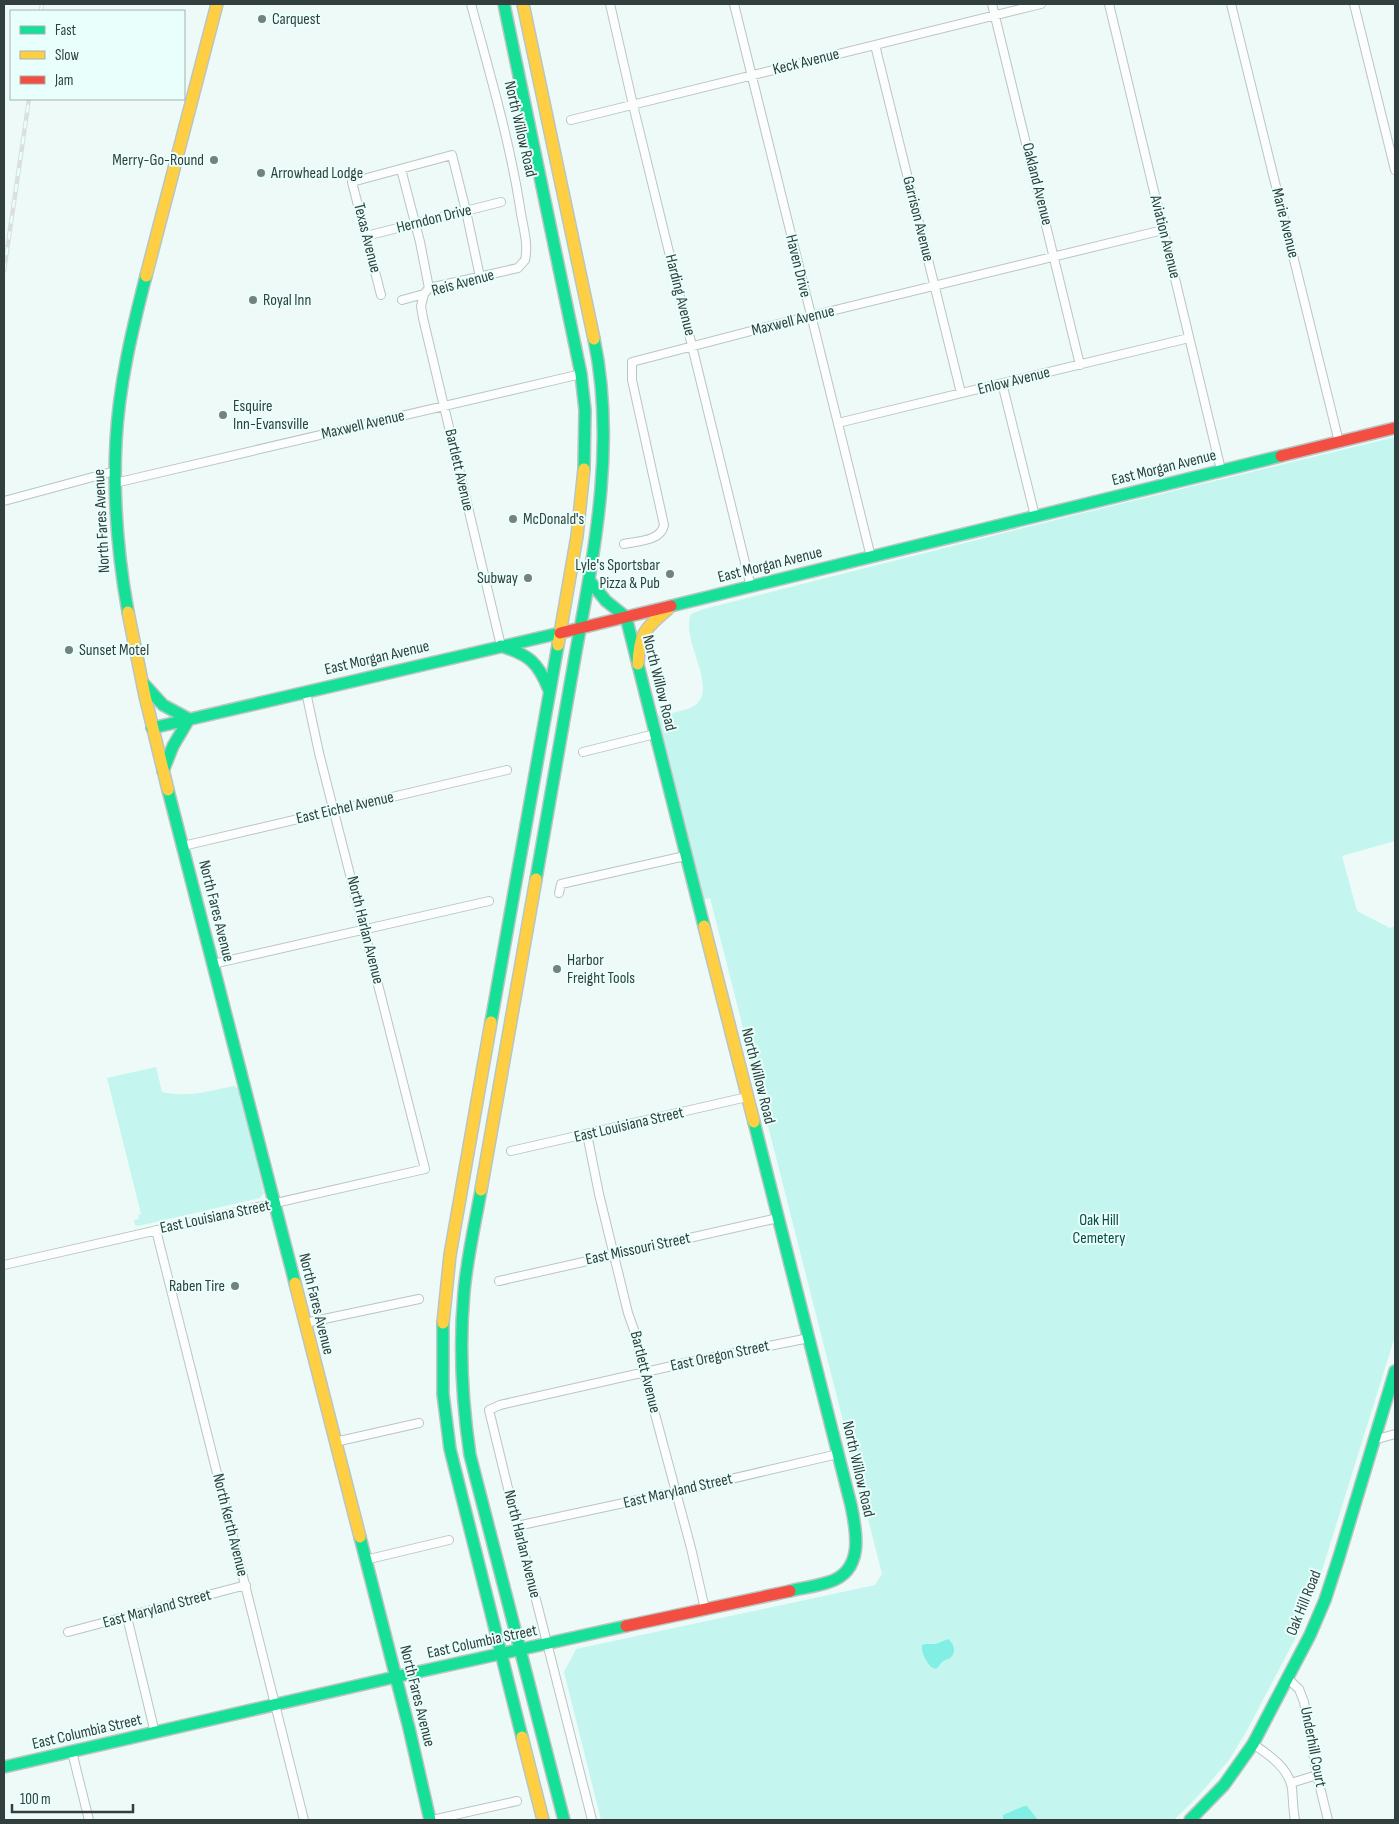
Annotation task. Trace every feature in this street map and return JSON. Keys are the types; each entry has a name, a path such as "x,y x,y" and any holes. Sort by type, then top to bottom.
{"main road":[{"name":"North Fares Avenue","path":"217,4 135,318 122,380 115,483 123,592 140,679 152,728 431,1820"},
{"path":"499,4 519,78"},
{"path":"504,4 581,374 585,438 584,486 550,692 450,1255 441,1330 442,1395 449,1447 543,1820"},
{"path":"523,4 593,329 604,424 603,478 589,580 506,1040 468,1267 462,1314 460,1360 470,1456 564,1820"},
{"name":"East Morgan Avenue","path":"152,728 751,587 1395,428"},
{"path":"589,580 606,601 626,617"},
{"path":"638,664 638,647 642,635 671,606"},
{"name":"North Willow Road","path":"626,617 838,1454 854,1520 857,1543"},
{"path":"501,646 514,650 536,663 550,692"},
{"path":"140,679 163,705 190,719 173,746 163,771"},
{"name":"Oak Hill Road","path":"1190,1820 1224,1784 1253,1744 1310,1635 1325,1600 1395,1372"},
{"name":"East Columbia Street","path":"4,1767 500,1654 830,1582 842,1576 851,1566 855,1557 857,1543"}],"street":[{"name":"North Willow Road","path":"471,4 499,105 515,175 526,247 524,263"},
{"name":"Harding Avenue","path":"610,4 751,587"},
{"name":"Haven Drive","path":"734,4 871,557"},
{"name":"Oakland Avenue","path":"992,4 1080,365"},
{"name":"Keck Avenue","path":"571,120 1041,4"},
{"name":"Aviation Avenue","path":"1108,4 1221,470"},
{"name":"Marie Avenue","path":"1231,4 1339,442"},
{"path":"1354,4 1395,170"},
{"name":"Garrison Avenue","path":"875,45 961,393"},
{"path":"401,169 452,155 480,277"},
{"name":"Texas Avenue","path":"381,295 352,182 401,169"},
{"name":"Bartlett Avenue","path":"401,169 416,224 427,291 422,306 424,318 501,646"},
{"name":"Herndon Drive","path":"366,236 501,202"},
{"name":"Maxwell Avenue","path":"624,544 658,536 663,531 664,525 632,380 632,362 1163,230"},
{"name":"Reis Avenue","path":"402,300 427,291 518,268 524,263"},
{"name":"Enlow Avenue","path":"838,423 1189,338"},
{"name":"Maxwell Avenue","path":"115,483 581,374"},
{"path":"1002,383 1035,516"},
{"path":"4,500 115,471"},
{"name":"North Harlan Avenue","path":"306,692 334,811 426,1169"},
{"path":"583,752 655,734"},
{"name":"East Eichel Avenue","path":"183,846 507,770"},
{"path":"559,893 561,884 685,856"},
{"path":"213,964 489,901"},
{"name":"East Louisiana Street","path":"511,1151 747,1097"},
{"name":"Bartlett Avenue","path":"587,1134 599,1194 706,1610"},
{"name":"East Louisiana Street","path":"4,1265 426,1169"},
{"name":"East Missouri Street","path":"499,1281 778,1218"},
{"name":"North Kerth Avenue","path":"156,1230 304,1820"},
{"path":"304,1324 419,1299"},
{"name":"East Oregon Street","path":"489,1413 491,1408 500,1405 808,1338"},
{"name":"North Harlan Avenue","path":"489,1413 592,1820"},
{"path":"335,1442 419,1423"},
{"path":"1374,1440 1395,1434"},
{"name":"East Maryland Street","path":"517,1526 838,1454"},
{"path":"365,1560 448,1540"},
{"name":"East Maryland Street","path":"68,1632 246,1585"},
{"path":"127,1617 155,1733"},
{"name":"Underhill Court","path":"1288,1679 1301,1694 1328,1820"},
{"path":"1253,1744 1279,1764 1291,1783 1295,1820"},
{"path":"72,1752 89,1820"},
{"path":"1291,1783 1317,1775"},
{"path":"431,1820 517,1801"}],"green space":[{"name":"Oak Hill Cemetery","path":"1395,437 1395,841 1342,856 1357,911 1390,928 1395,926 1395,1336 1319,1580 1295,1639 1246,1732 1229,1760 1174,1820 601,1820 564,1672 576,1649 875,1585 882,1574 710,898 702,900 656,716 690,708 701,698 703,688 702,677 690,637 689,625 691,614 704,609 1075,515"},
{"path":"156,1067 162,1092 190,1094 234,1086 239,1089 264,1193 260,1198 138,1226 135,1225 134,1220 139,1219 138,1215 141,1214 107,1078"}],"water":[{"path":"948,1639 954,1648 952,1656 943,1661 936,1669 931,1667 924,1657 922,1645 936,1644"},
{"path":"1027,1806 1038,1820 1003,1820 1003,1815"}],"railway":[{"path":"41,10 42,4"},
{"path":"4,271 29,100"}],"traffic: fast":[{"path":"504,4 581,374 585,410 584,469"},
{"path":"128,612 121,570 117,527 116,441 120,399 127,358 146,276"},
{"path":"536,879 596,534 603,456 603,417 594,339"},
{"path":"671,606 1281,456"},
{"path":"589,580 606,601 626,617"},
{"path":"626,617 704,926"},
{"path":"152,728 560,633"},
{"path":"491,1022 558,645"},
{"path":"501,646 526,656 541,673 549,690"},
{"path":"143,683 163,705 189,719 173,746 163,771"},
{"path":"168,790 295,1283"},
{"path":"754,1122 851,1505 856,1539 853,1560 840,1577 829,1582 790,1591"},
{"path":"481,1190 467,1266 462,1313 462,1374 467,1435 470,1455 564,1820"},
{"path":"443,1323 443,1394 450,1449 522,1737"},
{"path":"1190,1820 1224,1785 1253,1744 1310,1635 1325,1600 1339,1557 1395,1371"},
{"path":"360,1537 409,1728 430,1820"},
{"path":"4,1767 626,1626"}],"traffic: slow":[{"path":"146,276 217,4"},
{"path":"523,4 594,339"},
{"path":"558,645 577,536 584,469"},
{"path":"638,664 640,645 645,632 668,609"},
{"path":"128,612 145,696 168,790"},
{"path":"481,1190 536,879"},
{"path":"704,926 754,1122"},
{"path":"443,1323 450,1255 491,1022"},
{"path":"295,1283 360,1537"},
{"path":"522,1737 543,1820"}],"traffic: jam":[{"path":"1281,456 1395,428"},
{"path":"560,633 671,606"},
{"path":"626,1626 790,1591"}],"place":[{"name":"Carquest","path":"262,19"},
{"name":"Merry-Go-Round","path":"214,160"},
{"name":"Arrowhead Lodge","path":"261,173"},
{"name":"Royal Inn","path":"253,300"},
{"name":"Esquire Inn-Evansville","path":"223,415"},
{"name":"McDonald's","path":"513,519"},
{"name":"Lyle's Sportsbar Pizza & Pub","path":"670,574"},
{"name":"Subway","path":"528,578"},
{"name":"Sunset Motel","path":"69,650"},
{"name":"Harbor Freight Tools","path":"557,969"},
{"name":"Raben Tire","path":"235,1286"}]}
